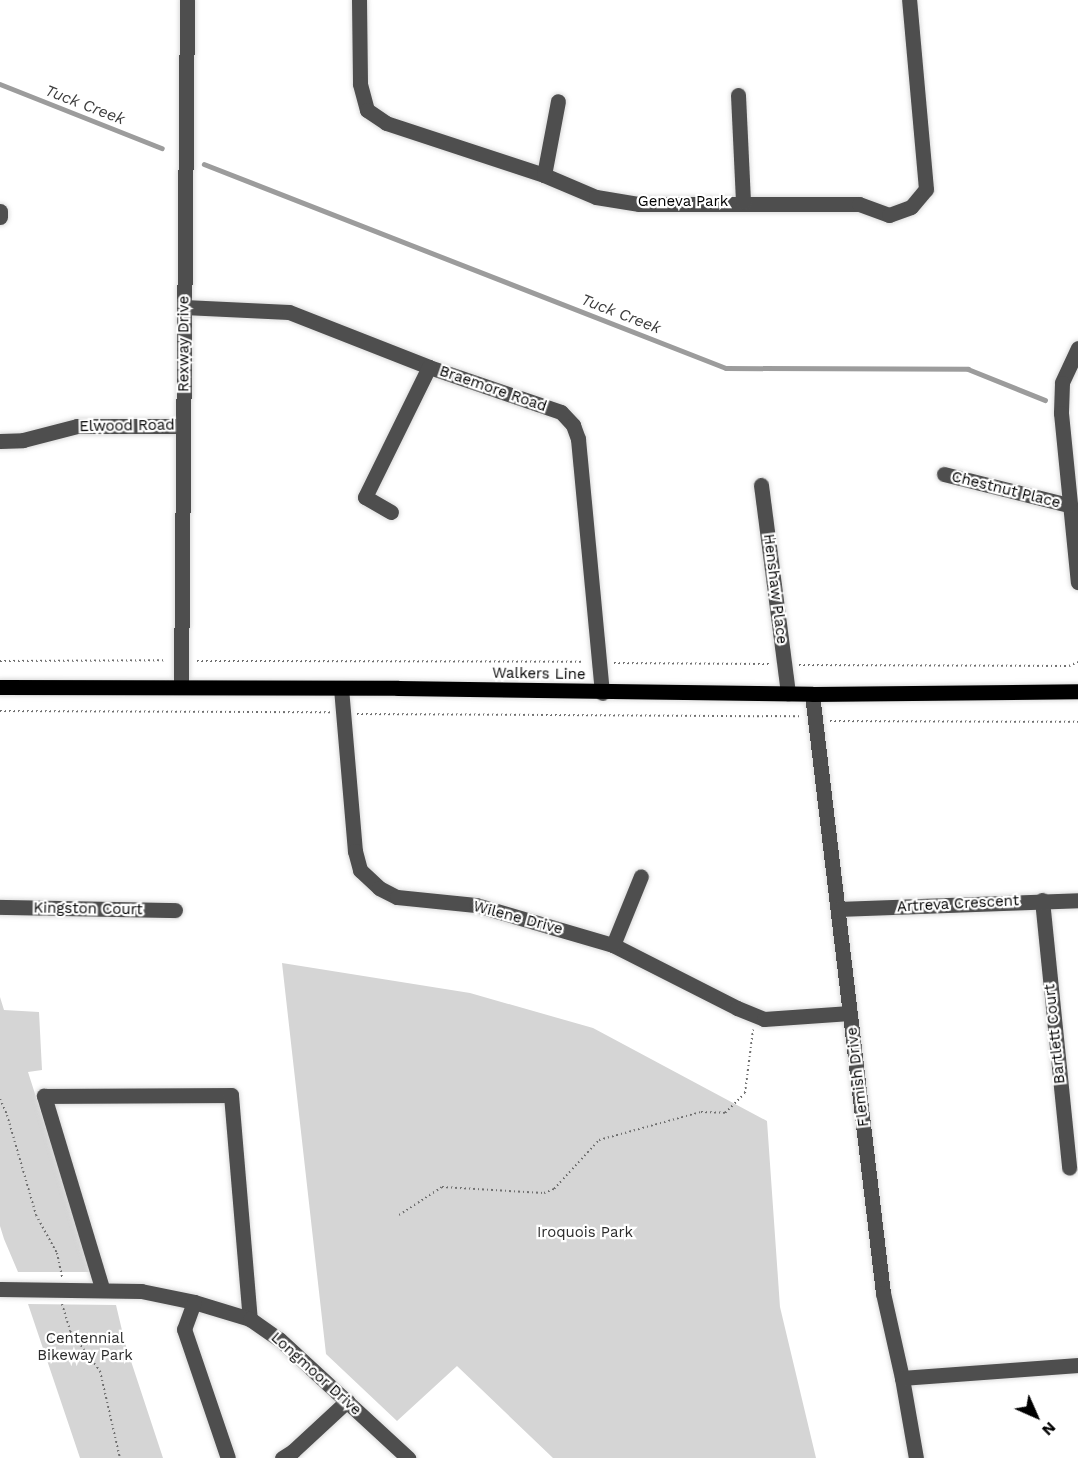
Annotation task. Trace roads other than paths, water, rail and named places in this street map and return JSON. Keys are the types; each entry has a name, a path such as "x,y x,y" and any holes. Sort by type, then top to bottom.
{"main road":[{"name":"Walkers Line","path":"0,687 341,688 812,694 1078,691"}],"street":[{"name":"Rexway Drive","path":"181,687 187,0"},
{"name":"Geneva Park","path":"359,0 360,84 367,110 386,123 544,175 596,197 639,204 743,202 860,204 889,215 911,207 926,189 909,0"},
{"path":"738,95 743,202"},
{"path":"544,175 558,101"},
{"path":"0,211 0,217"},
{"name":"Braemore Road","path":"184,308 288,312 429,367 561,412 573,425 578,440 602,693"},
{"path":"1078,348 1062,383 1061,412 1068,505 1078,582"},
{"path":"391,512 365,497 429,367"},
{"name":"Elwood Road","path":"0,441 23,440 77,426 183,426"},
{"name":"Chestnut Place","path":"944,474 1068,505"},
{"name":"Henshaw Place","path":"761,485 788,693"},
{"name":"Wilene Drive","path":"341,688 355,852 360,870 379,888 398,897 476,905 613,945 764,1019 850,1013"},
{"name":"Flemish Drive","path":"812,694 883,1293 902,1378 916,1458"},
{"path":"613,945 641,876"},
{"name":"Bartlett Court","path":"1041,900 1069,1168"},
{"name":"Artreva Crescent","path":"838,909 1078,900"},
{"name":"Kingston Court","path":"0,907 175,910"},
{"path":"102,1288 44,1096 231,1095 250,1319"},
{"name":"Longmoor Drive","path":"0,1289 102,1288 141,1291 194,1302 250,1319 279,1338 408,1458"},
{"path":"194,1302 184,1329 228,1458"},
{"path":"902,1378 1078,1365"},
{"path":"282,1458 293,1451 347,1401"}],"waterway":[{"name":"Tuck Creek","path":"0,84 162,148"},
{"name":"Tuck Creek","path":"204,164 726,368 968,369 1045,400"}],"park label":[{"name":"Iroquois Park","path":"585,1233"},
{"name":"Centennial Bikeway Park","path":"85,1346"}]}
